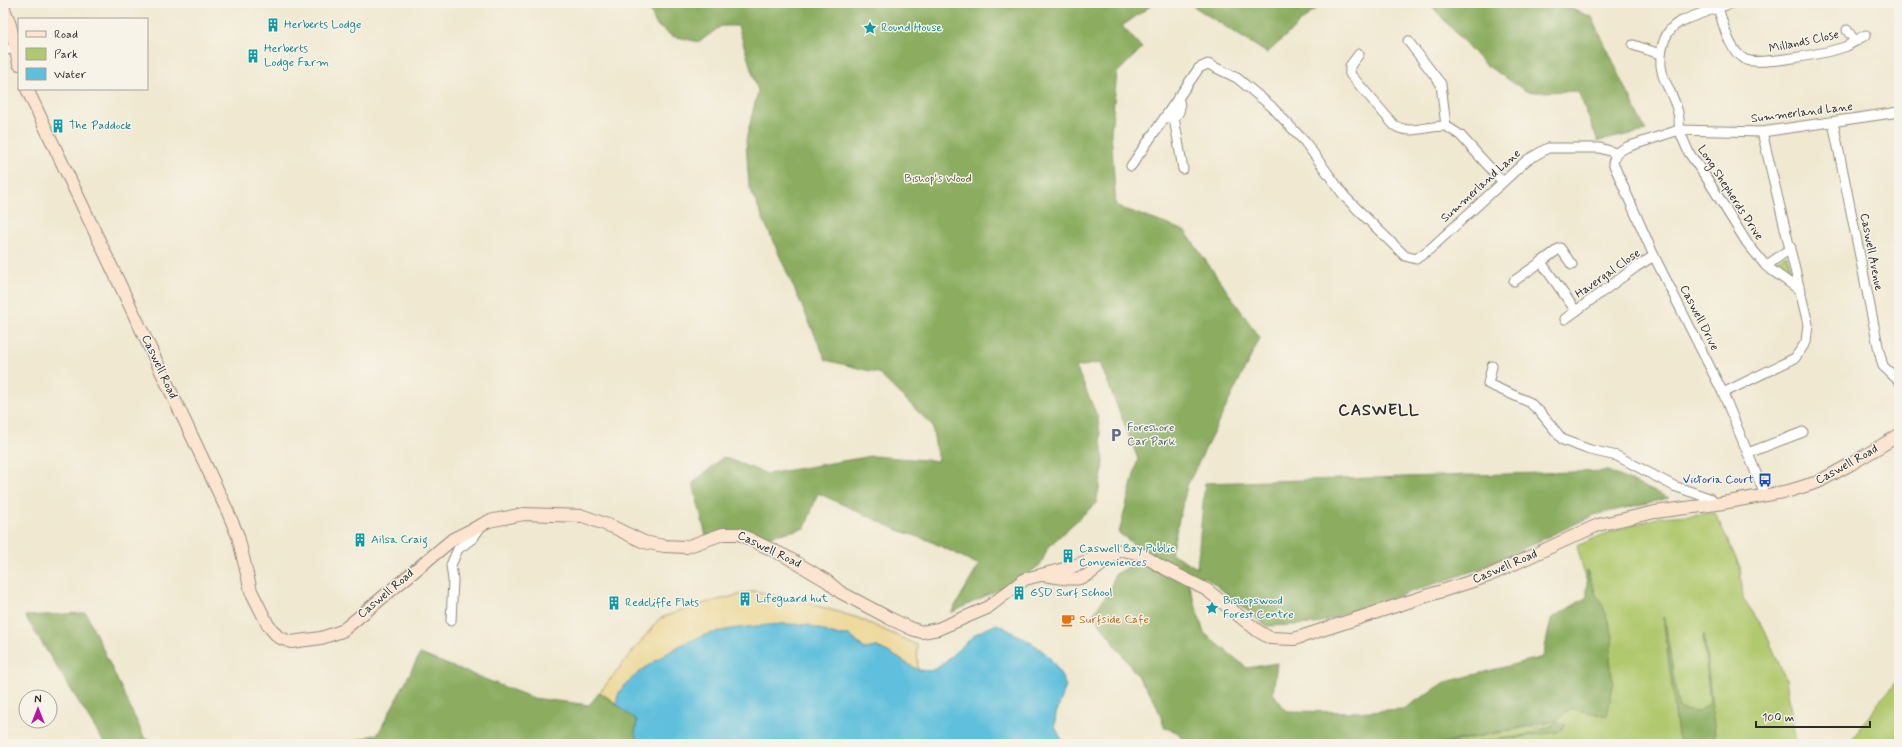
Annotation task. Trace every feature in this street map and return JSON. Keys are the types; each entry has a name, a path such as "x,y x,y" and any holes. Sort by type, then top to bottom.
{"street":[{"path":"1678,130 1679,116 1662,74 1660,54 1666,36 1679,22 1732,3"},
{"path":"3,6 10,25 9,50 18,63"},
{"name":"Millands Close","path":"1718,8 1732,48 1745,60 1769,62 1846,46 1866,35"},
{"name":"Millands Close","path":"1847,30 1855,41"},
{"path":"1408,41 1441,84 1446,126"},
{"path":"1633,45 1660,54"},
{"path":"1359,54 1350,66 1350,74 1394,125 1402,129 1409,130 1446,126 1460,135 1503,182"},
{"name":"Summerland Lane","path":"1131,166 1199,68 1208,64 1237,78 1271,106 1304,142 1345,197 1405,256 1416,259 1528,160 1548,148 1600,148 1616,153 1627,147 1678,130 1762,132 1899,112"},
{"name":"Caswell Road","path":"27,90 227,510 238,536 251,591 268,625 278,638 291,642 321,638 342,631 453,539 489,521 524,514 584,516 613,527 644,542 675,547 698,544 723,534 740,534 785,556 827,581 840,592 889,618 922,632 938,629 987,608 1020,581 1039,574 1068,568 1112,552 1123,550 1141,554 1160,566 1207,590 1258,631 1270,638 1294,639 1488,576 1598,524 1655,512 1717,504 1789,491 1818,482 1897,438"},
{"path":"1163,118 1174,118 1179,114 1181,107 1178,98"},
{"path":"1174,118 1183,168"},
{"name":"Caswell Avenue","path":"1833,122 1879,351 1884,366 1899,380"},
{"name":"Long Shepherds Drive","path":"1678,130 1689,153 1706,177 1747,243 1766,266 1800,291"},
{"path":"1723,393 1795,358 1802,350 1808,336 1808,324 1762,132"},
{"name":"Caswell Drive","path":"1616,153 1613,163 1654,256 1723,393 1765,495"},
{"path":"1514,281 1541,262 1557,244 1572,265"},
{"path":"1766,266 1790,248"},
{"name":"Havergal Close","path":"1565,319 1636,267 1654,256"},
{"name":"Havergal Close","path":"1541,262 1576,311"},
{"path":"1492,366 1488,384 1529,402 1540,412 1563,440 1590,450 1617,456 1674,486 1709,498 1717,504"},
{"path":"1748,453 1803,432"},
{"path":"451,621 453,580 451,566 458,549 473,538 482,524"}],"green space":[{"name":"Bishop's Wood","path":"647,3 1093,3 1095,7 1103,3 1150,3 1152,5 1122,26 1142,48 1117,73 1111,132 1116,206 1185,231 1260,338 1187,486 1171,553 1197,568 1205,483 1608,471 1669,498 1594,515 1482,568 1315,624 1266,626 1206,577 1188,582 1204,633 1247,668 1277,663 1273,693 1286,711 1355,712 1403,709 1446,682 1543,657 1551,619 1587,597 1587,570 1597,597 1601,600 1613,636 1610,658 1613,686 1607,716 1572,709 1565,712 1559,720 1438,744 1190,744 1184,742 1177,732 1165,728 1154,699 1093,614 1111,589 1114,575 1127,568 1140,549 1119,533 1138,459 1100,363 1076,367 1098,418 1104,464 1096,503 1048,547 1041,564 1024,577 951,613 979,565 928,540 898,530 818,493 805,528 762,538 706,536 693,483 723,457 767,474 872,456 938,461 932,425 878,373 826,360 749,187 746,140 758,91 738,26 721,26 699,42 672,36 656,25"},
{"path":"1196,3 1322,3 1267,53 1193,6"},
{"path":"1429,3 1555,3 1592,17 1646,131 1598,141 1578,91 1526,91 1483,63"},
{"path":"1787,255 1792,273 1791,279 1773,267 1775,261"},
{"path":"1715,513 1740,567 1743,598 1764,629 1786,680 1796,744 1443,744 1527,727 1543,727 1599,627 1577,546 1604,534 1660,517"},
{"path":"86,613 144,737 154,744 105,744 25,616"},
{"path":"1663,617 1665,619 1678,707 1683,710 1698,712 1710,703 1704,634 1716,744 1679,744"},
{"path":"420,654 533,698 589,705 600,692 637,720 635,732 640,744 342,744 378,734"},
{"path":"1899,679 1899,744 1849,744 1879,702"},
{"path":"1557,722 1566,725 1558,732 1468,744 1526,735 1547,728"}],"sand":[{"path":"755,591 801,601 858,618 917,645 918,670 877,647 865,649 849,635 835,635 808,625 782,624 680,645 628,682 619,693 616,703 600,692 659,619 689,607"}],"water":[{"path":"782,624 809,625 835,635 849,635 864,649 877,647 918,670 931,671 940,666 977,633 997,624 1037,647 1049,657 1059,671 1066,686 1056,714 1055,727 1064,744 640,744 635,734 637,720 625,712 616,703 620,691 637,674 674,649 699,637 736,628"}],"place":[{"name":"Herberts Lodge","path":"273,25"},
{"name":"Round House","path":"870,28"},
{"name":"Herberts Lodge Farm","path":"253,56"},
{"name":"The Paddock","path":"58,126"},
{"name":"Foreshore Car Park","path":"1116,435"},
{"name":"Victoria Court","path":"1765,480"},
{"name":"Ailsa Craig","path":"360,540"},
{"name":"Caswell Bay Public Conveniences","path":"1068,556"},
{"name":"GSD Surf School","path":"1019,593"},
{"name":"Lifeguard hut","path":"745,599"},
{"name":"Redcliffe Flats","path":"614,603"},
{"name":"Bishopswood Forest Centre","path":"1212,608"},
{"name":"Surfside Cafe","path":"1068,620"}],"district":[{"name":"CASWELL","path":"1379,410"}]}
